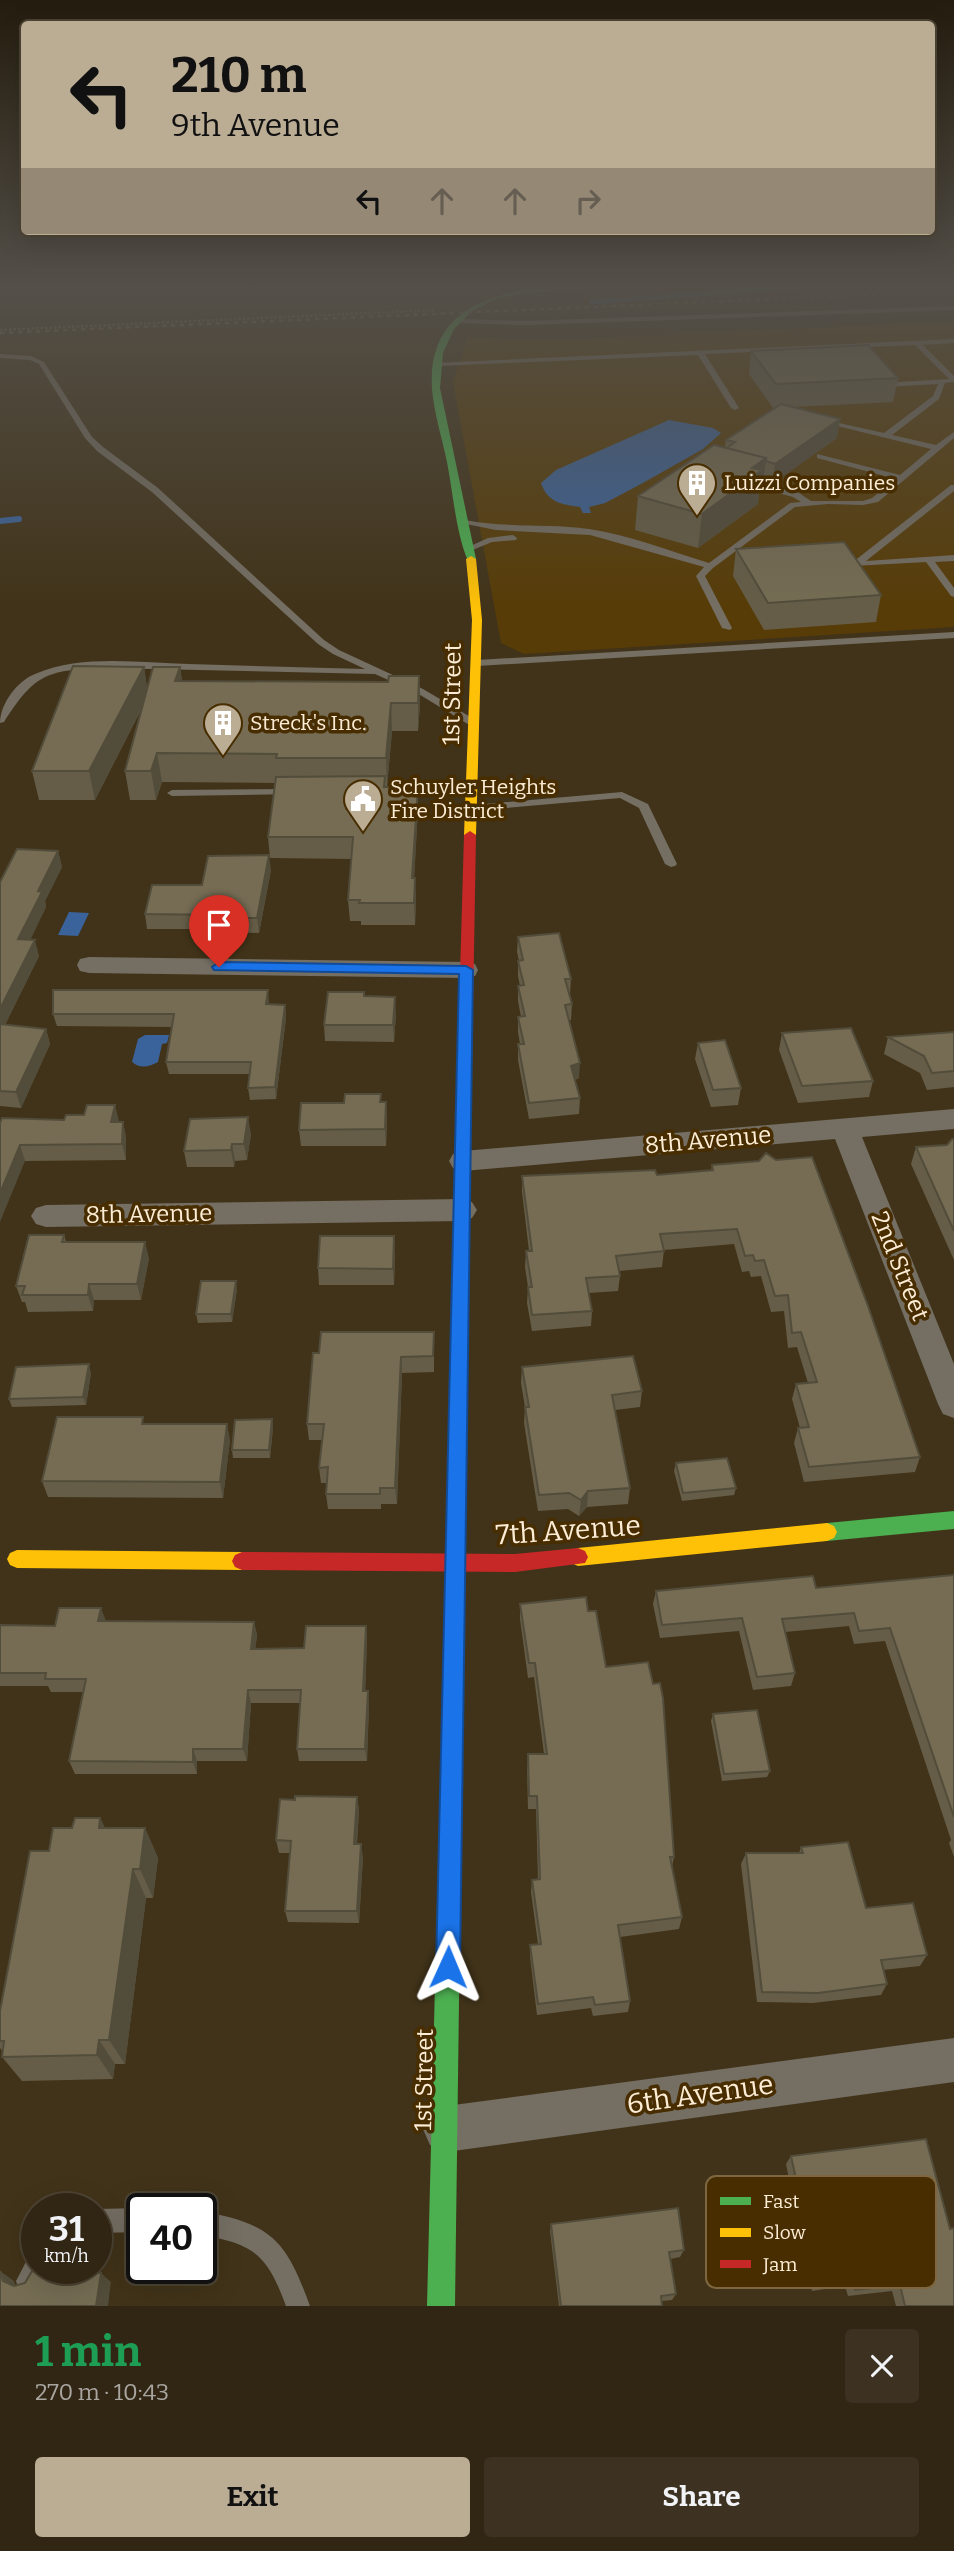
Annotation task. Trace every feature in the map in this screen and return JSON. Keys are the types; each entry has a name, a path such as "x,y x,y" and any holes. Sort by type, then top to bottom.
{"street":[{"name":"1st Street","path":"437,394 470,548 475,587 477,663 466,970 441,2306"},
{"path":"89,965 466,970"},
{"name":"8th Avenue","path":"463,1161 954,1119"},
{"name":"2nd Street","path":"845,1128 954,1404"},
{"name":"8th Avenue","path":"46,1216 462,1210"},
{"name":"7th Avenue","path":"17,1559 525,1563 954,1520"},
{"name":"6th Avenue","path":"446,2129 954,2060"}],"lane":[{"path":"60,394 89,439 155,490 313,636 336,652 420,691 475,724"},
{"path":"727,394 736,408"},
{"path":"886,436 938,394"},
{"path":"815,419 937,448"},
{"path":"727,628 700,576 710,566 793,505 863,503 875,499 954,434"},
{"path":"820,456 901,478"},
{"path":"732,478 796,495 808,503"},
{"path":"954,487 856,564 954,558"},
{"path":"465,523 487,528 533,528 552,532 599,534 710,566"},
{"path":"470,548 491,540 536,537 552,532"},
{"path":"929,560 954,594"},
{"path":"477,663 954,635"},
{"path":"0,720 22,688 32,680 46,674 76,668 136,666 379,672"},
{"path":"172,793 309,792"},
{"path":"390,792 472,800 622,795 644,806 671,864"},
{"path":"217,2227 250,2234 271,2249 286,2271 298,2306"}],"shaded area":[{"path":"455,394 954,394 954,627 524,654 501,643"}],"water":[{"path":"669,420 713,428 721,433 703,449 641,484 605,503 589,507 591,513 583,513 580,507 551,499 544,490 541,483 556,470"},
{"path":"69,912 89,913 78,936 58,935"},
{"path":"145,1035 169,1035 167,1043 162,1044 158,1062 141,1066 132,1062 138,1039"}],"building":[{"path":"781,404 840,419 775,464 766,461 766,458 727,448 735,442 726,440"},
{"path":"714,445 766,458 752,468 762,470 702,514 638,496"},
{"path":"844,542 881,595 768,603 736,549"},
{"path":"73,666 144,667 89,771 32,771"},
{"path":"153,667 180,667 175,681 388,682 389,676 419,676 418,703 391,703 386,758 276,758 277,754 157,753 151,771 125,771"},
{"path":"385,776 384,787 418,787 412,878 415,878 414,903 359,903 360,900 348,900 353,837 268,837 276,777"},
{"path":"17,849 58,851 38,891 42,892 18,939 35,940 0,1009 0,882"},
{"path":"269,855 257,918 145,914 152,885 202,885 208,856"},
{"path":"559,933 571,979 565,979 572,1004 565,1005 580,1063 571,1066 580,1098 529,1103 518,1044 524,1044 518,1017 525,1016 518,986 524,985 518,961 523,960 518,937"},
{"path":"53,990 268,990 266,1004 285,1005 275,1087 248,1088 251,1062 166,1062 174,1014 53,1014"},
{"path":"328,992 364,992 364,996 395,997 393,1025 324,1025"},
{"path":"0,1024 46,1029 16,1092 0,1091"},
{"path":"851,1028 873,1081 802,1086 782,1033"},
{"path":"954,1032 954,1071 932,1073 924,1056 888,1037"},
{"path":"725,1040 741,1088 713,1090 698,1043"},
{"path":"345,1094 381,1094 380,1102 386,1102 385,1129 299,1130 301,1103 344,1103"},
{"path":"87,1105 115,1105 111,1122 123,1122 122,1144 20,1145 0,1193 2,1118 64,1120 66,1115 84,1115"},
{"path":"248,1117 244,1144 232,1144 231,1150 184,1151 190,1119"},
{"path":"952,1139 954,1231 916,1147 947,1145"},
{"path":"766,1153 776,1160 812,1157 868,1306 920,1457 809,1467 798,1428 809,1427 796,1384 817,1382 801,1332 792,1333 788,1295 775,1296 764,1260 755,1261 753,1255 745,1256 737,1229 660,1234 664,1251 616,1256 620,1276 586,1278 592,1311 532,1315 528,1287 532,1287 526,1251 532,1251 522,1176 655,1170 657,1175 713,1170 712,1165 759,1161"},
{"path":"29,1235 64,1235 62,1242 145,1242 137,1284 89,1284 88,1295 22,1295 25,1286 16,1286"},
{"path":"320,1236 394,1236 393,1269 318,1268"},
{"path":"201,1281 236,1281 231,1314 196,1314"},
{"path":"321,1332 434,1332 433,1356 401,1357 395,1488 380,1488 380,1494 326,1494 328,1467 319,1468 324,1424 307,1424 313,1353 319,1353"},
{"path":"633,1356 642,1391 612,1395 630,1488 588,1491 581,1500 569,1493 539,1495 525,1407 529,1407 522,1367"},
{"path":"89,1364 83,1397 9,1399 16,1367"},
{"path":"57,1417 143,1417 142,1424 227,1424 220,1482 42,1481"},
{"path":"272,1419 269,1450 232,1450 235,1420"},
{"path":"727,1458 736,1488 683,1493 676,1463"},
{"path":"954,1575 954,1817 890,1628 859,1631 854,1613 782,1619 795,1673 757,1677 742,1618 662,1625 656,1591 813,1576 816,1588"},
{"path":"586,1597 588,1611 596,1611 606,1667 648,1662 653,1684 660,1683 674,1857 670,1857 682,1917 618,1925 630,2001 595,2005 593,1997 538,2004 530,1945 541,1944 532,1880 540,1879 537,1796 529,1796 528,1754 547,1754 535,1663 529,1663 520,1604"},
{"path":"59,1608 101,1608 98,1621 254,1622 251,1649 304,1648 306,1626 366,1626 363,1691 368,1691 365,1749 297,1749 301,1690 248,1690 243,1749 193,1749 193,1762 69,1761 86,1679 45,1679 46,1673 0,1673 0,1625 55,1626"},
{"path":"757,1710 770,1771 724,1774 713,1714"},
{"path":"295,1796 357,1797 354,1844 361,1844 357,1911 285,1911 291,1841 276,1840 280,1799 295,1800"},
{"path":"75,1818 100,1818 99,1828 145,1828 140,1869 133,1869 109,2040 99,2040 97,2055 2,2057 4,2041 0,2041 0,2011 30,1851 49,1851 53,1828 72,1828"},
{"path":"848,1842 866,1908 913,1903 927,1955 881,1960 887,1984 818,1993 762,1992 746,1853 803,1853 801,1847"},
{"path":"926,2139 936,2176 795,2176 791,2156"},
{"path":"936,2176 950,2229 954,2228 954,2306 905,2306 901,2288 936,2288"},
{"path":"678,2208 684,2250 669,2252 676,2294 661,2296 662,2306 561,2306 551,2224"},
{"path":"0,2271 3,2281 14,2286 99,2284 96,2306 0,2306"}],"waterway":[{"path":"0,521 19,519"}],"traffic: fast":[{"path":"437,394 471,559"},
{"path":"827,1532 954,1520"},
{"path":"441,2306 454,1624"}],"traffic: slow":[{"path":"470,835 477,620 471,559"},
{"path":"454,1624 462,1184"},
{"path":"578,1557 827,1532"},
{"path":"17,1559 242,1561"}],"traffic: jam":[{"path":"462,1184 470,835"},
{"path":"242,1561 515,1563 578,1557"}],"place":[{"name":"Luizzi Companies","path":"697,517"},
{"name":"Streck's Inc.","path":"223,757"},
{"name":"Schuyler Heights Fire District","path":"363,833"}],"route":[{"path":"219,967 466,970 448,1967"}]}
